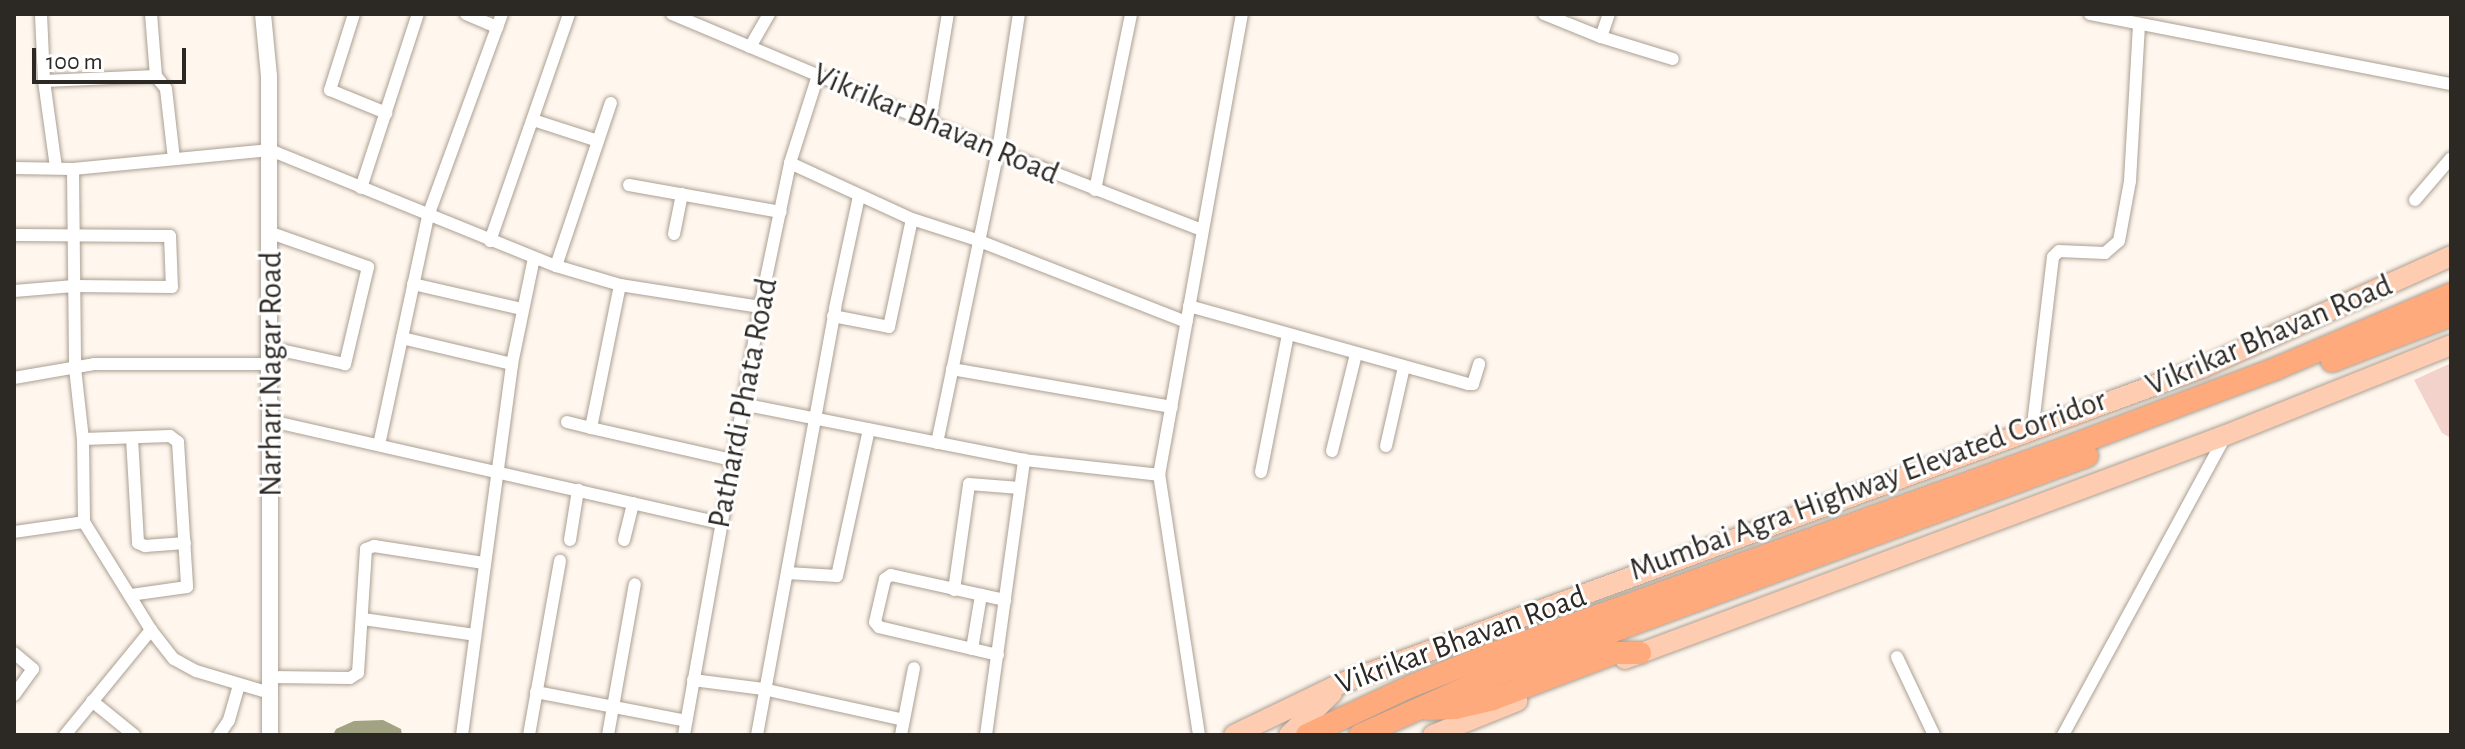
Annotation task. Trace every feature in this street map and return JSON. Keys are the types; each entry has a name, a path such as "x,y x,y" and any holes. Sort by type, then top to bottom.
{"highway":[{"name":"Mumbai Agra Highway Elevated Corridor","path":"1360,735 1412,709 1497,674 2256,383 2451,294"},
{"name":"Mumbai Agra Highway Elevated Corridor","path":"1307,735 1409,687 1492,654 2071,446 2451,315"},
{"path":"1412,709 1455,708 1493,699 1615,653 1640,653"}],"main road":[{"name":"Vikrikar Bhavan Road","path":"1234,735 1342,683 2032,433 2202,368 2451,256"},
{"path":"1433,735 1640,653 2226,435 2451,345"},
{"path":"1289,735 1342,683"}],"street":[{"path":"41,14 44,81 56,168"},
{"path":"151,14 156,76 166,89 174,159"},
{"name":"Narhari Nagar Road","path":"263,14 269,76 271,233 270,735"},
{"path":"354,14 330,90 386,113"},
{"path":"361,188 418,14"},
{"path":"466,14 497,27"},
{"path":"379,445 428,216 502,14"},
{"path":"490,241 569,14"},
{"name":"Vikrikar Bhavan Road","path":"672,14 700,20 750,47 998,151 1202,230"},
{"path":"750,47 769,14"},
{"path":"930,121 948,14"},
{"path":"937,443 998,151 1019,14"},
{"path":"1095,190 1131,14"},
{"path":"1199,735 1159,475 1242,14"},
{"path":"1544,14 1601,37 1673,59"},
{"path":"1601,37 1609,14"},
{"path":"2090,14 2451,84"},
{"path":"2032,433 2053,257 2059,251 2105,253 2119,241 2130,181 2139,25"},
{"name":"Pathardi Phata Road","path":"684,735 760,307 790,163 818,75"},
{"path":"44,81 156,76"},
{"path":"556,266 611,103"},
{"path":"533,120 598,141"},
{"path":"14,168 73,169 270,150 556,266 620,285 760,307"},
{"path":"2415,200 2451,158"},
{"path":"790,163 912,219 977,240 1186,322"},
{"path":"73,169 75,368 83,439 84,522 151,630 174,659 185,666 239,685 355,676 360,668 366,549 374,546 484,563"},
{"path":"629,185 781,212"},
{"path":"674,234 682,194"},
{"path":"757,735 833,316 859,196"},
{"path":"833,316 889,327 912,219"},
{"path":"14,378 94,364 271,356 345,364 368,267 271,233"},
{"path":"14,235 170,236 172,287 74,286 14,291"},
{"path":"462,735 512,364 534,258"},
{"path":"413,284 521,309"},
{"path":"591,428 620,285"},
{"path":"1189,306 1471,384 1479,364"},
{"path":"1261,472 1288,335"},
{"path":"402,338 512,364"},
{"path":"1332,451 1356,354"},
{"path":"1386,446 1404,367"},
{"path":"952,369 1172,407"},
{"path":"742,404 1024,460 1159,475"},
{"path":"271,421 721,523"},
{"path":"567,422 732,460"},
{"path":"787,573 837,576 869,429"},
{"path":"2063,735 2226,435"},
{"path":"83,439 170,436 178,442 185,589 130,595"},
{"path":"132,438 138,543 145,546 185,543"},
{"path":"986,735 1024,460"},
{"path":"954,590 969,484 1020,488"},
{"path":"570,540 578,490"},
{"path":"624,540 633,503"},
{"path":"14,532 84,522"},
{"path":"529,735 560,561"},
{"path":"998,655 879,627 875,622 888,576 1005,600"},
{"path":"608,735 635,584"},
{"path":"972,649 981,595"},
{"path":"363,619 475,635"},
{"path":"65,735 151,630"},
{"path":"14,653 33,669 14,695"},
{"path":"1897,657 1934,735"},
{"path":"901,735 914,668"},
{"path":"693,680 763,689 904,720"},
{"path":"219,735 233,711 239,685"},
{"path":"536,692 686,721"},
{"path":"92,701 134,735"}],"shaded area":[{"path":"2451,363 2451,438 2442,433 2414,380"},
{"path":"383,720 401,729 402,735 333,735 336,729 354,721"}]}
